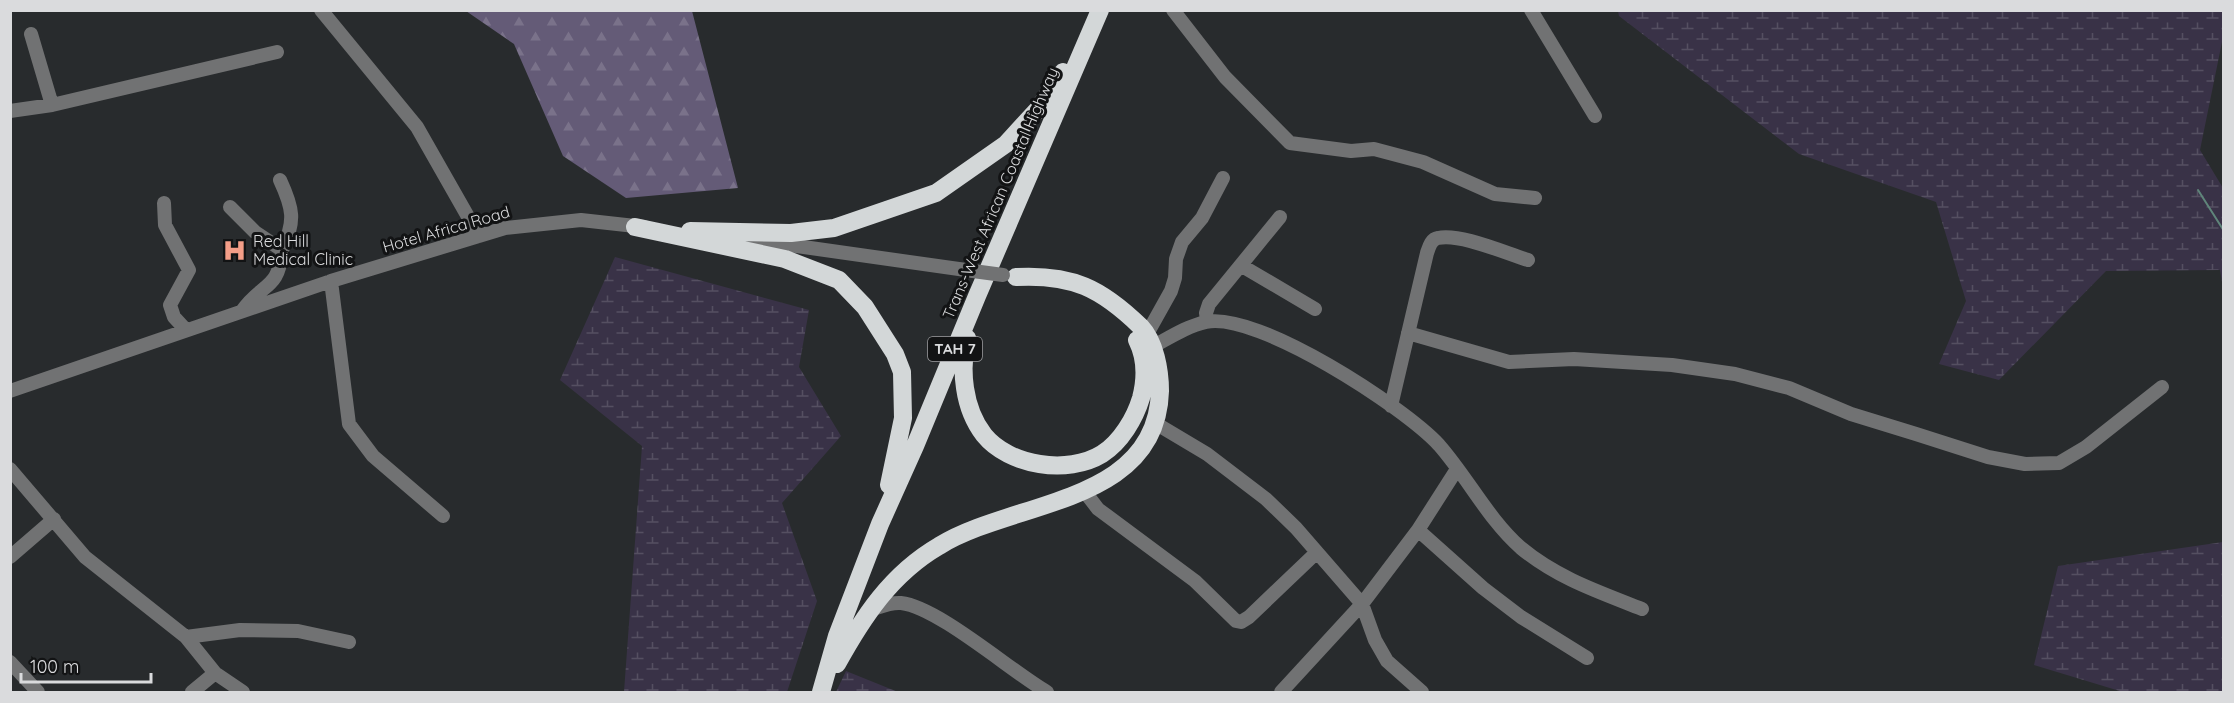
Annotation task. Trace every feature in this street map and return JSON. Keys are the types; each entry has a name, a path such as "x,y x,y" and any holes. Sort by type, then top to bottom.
{"highway":[{"path":"690,231 791,233 834,228 936,193 1006,144 1039,108 1068,65 1098,10"},
{"name":"Trans-West African Coastal Highway","path":"822,693 837,636 880,524 1098,10"},
{"path":"635,227 785,259 839,280 865,306 895,354 902,372 903,418 880,524"},
{"path":"976,296 962,375 973,415 984,435 1022,461 1051,465 1102,454 1122,436 1137,412 1145,382 1142,350 1131,329 1114,311 1095,298 1045,280 1010,276"},
{"path":"822,693 870,610 895,579 939,546 993,521 1085,492 1122,470 1142,449 1155,423 1160,376 1149,340 1116,303 1096,290 1044,276 1010,276"}],"street":[{"path":"321,10 417,127 479,236"},
{"path":"1173,10 1225,77 1290,143 1351,151 1374,149 1423,162 1495,194 1535,198"},
{"path":"1531,10 1596,116"},
{"path":"31,34 52,105"},
{"path":"10,111 52,105 277,52"},
{"path":"1149,340 1176,278 1176,260 1182,242 1203,218 1222,178"},
{"path":"242,311 253,295 271,286 280,270 282,250 290,233 292,206 280,180"},
{"path":"164,203 165,225 189,270 170,305 174,317 186,330"},
{"path":"230,207 255,232 282,250"},
{"path":"1207,321 1206,313 1209,304 1280,217"},
{"name":"Hotel Africa Road","path":"10,391 331,281 505,228 546,222 581,220 690,231 1010,276"},
{"path":"1391,406 1427,253 1434,240 1439,238 1462,240 1528,260"},
{"path":"1242,266 1315,309"},
{"path":"331,281 349,424 374,456 443,516"},
{"path":"1149,340 1207,321 1245,326 1327,364 1391,406 1438,444 1506,534 1522,549 1560,576 1642,609"},
{"path":"1408,333 1509,362 1574,359 1672,365 1735,374 1789,388 1851,414 1988,457 2025,464 2059,463 2086,447 2162,387"},
{"path":"1155,423 1207,454 1266,499 1296,528 1316,554 1362,604 1375,640 1387,661 1417,691"},
{"path":"10,469 84,557 186,637 215,673 243,693"},
{"path":"1281,693 1362,604 1418,530 1457,469"},
{"path":"1085,492 1098,509 1195,581 1236,621 1241,622 1249,617 1316,554"},
{"path":"10,557 54,519"},
{"path":"1418,530 1521,617 1587,658"},
{"path":"870,610 889,604 912,606 969,639 1047,693"},
{"path":"186,637 240,630 298,631 349,642"},
{"path":"10,662 38,693"},
{"path":"192,693 215,673"}],"green space":[{"path":"466,11 692,11 738,188 626,198 563,156 514,44"},
{"path":"1618,11 2223,11 2223,37 2200,150 2223,188 2223,288 2220,270 2106,271 1999,380 1939,364 1966,301 1936,202 1799,154 1619,16"},
{"path":"615,257 809,310 799,367 841,436 782,503 817,601 787,692 624,692 642,446 560,380"},
{"path":"2223,542 2223,692 2123,692 2034,665 2058,566"},
{"path":"846,671 898,692 836,692"}],"waterway":[{"path":"2198,190 2224,231"}],"place":[{"name":"Red Hill Medical Clinic","path":"235,250"}]}
